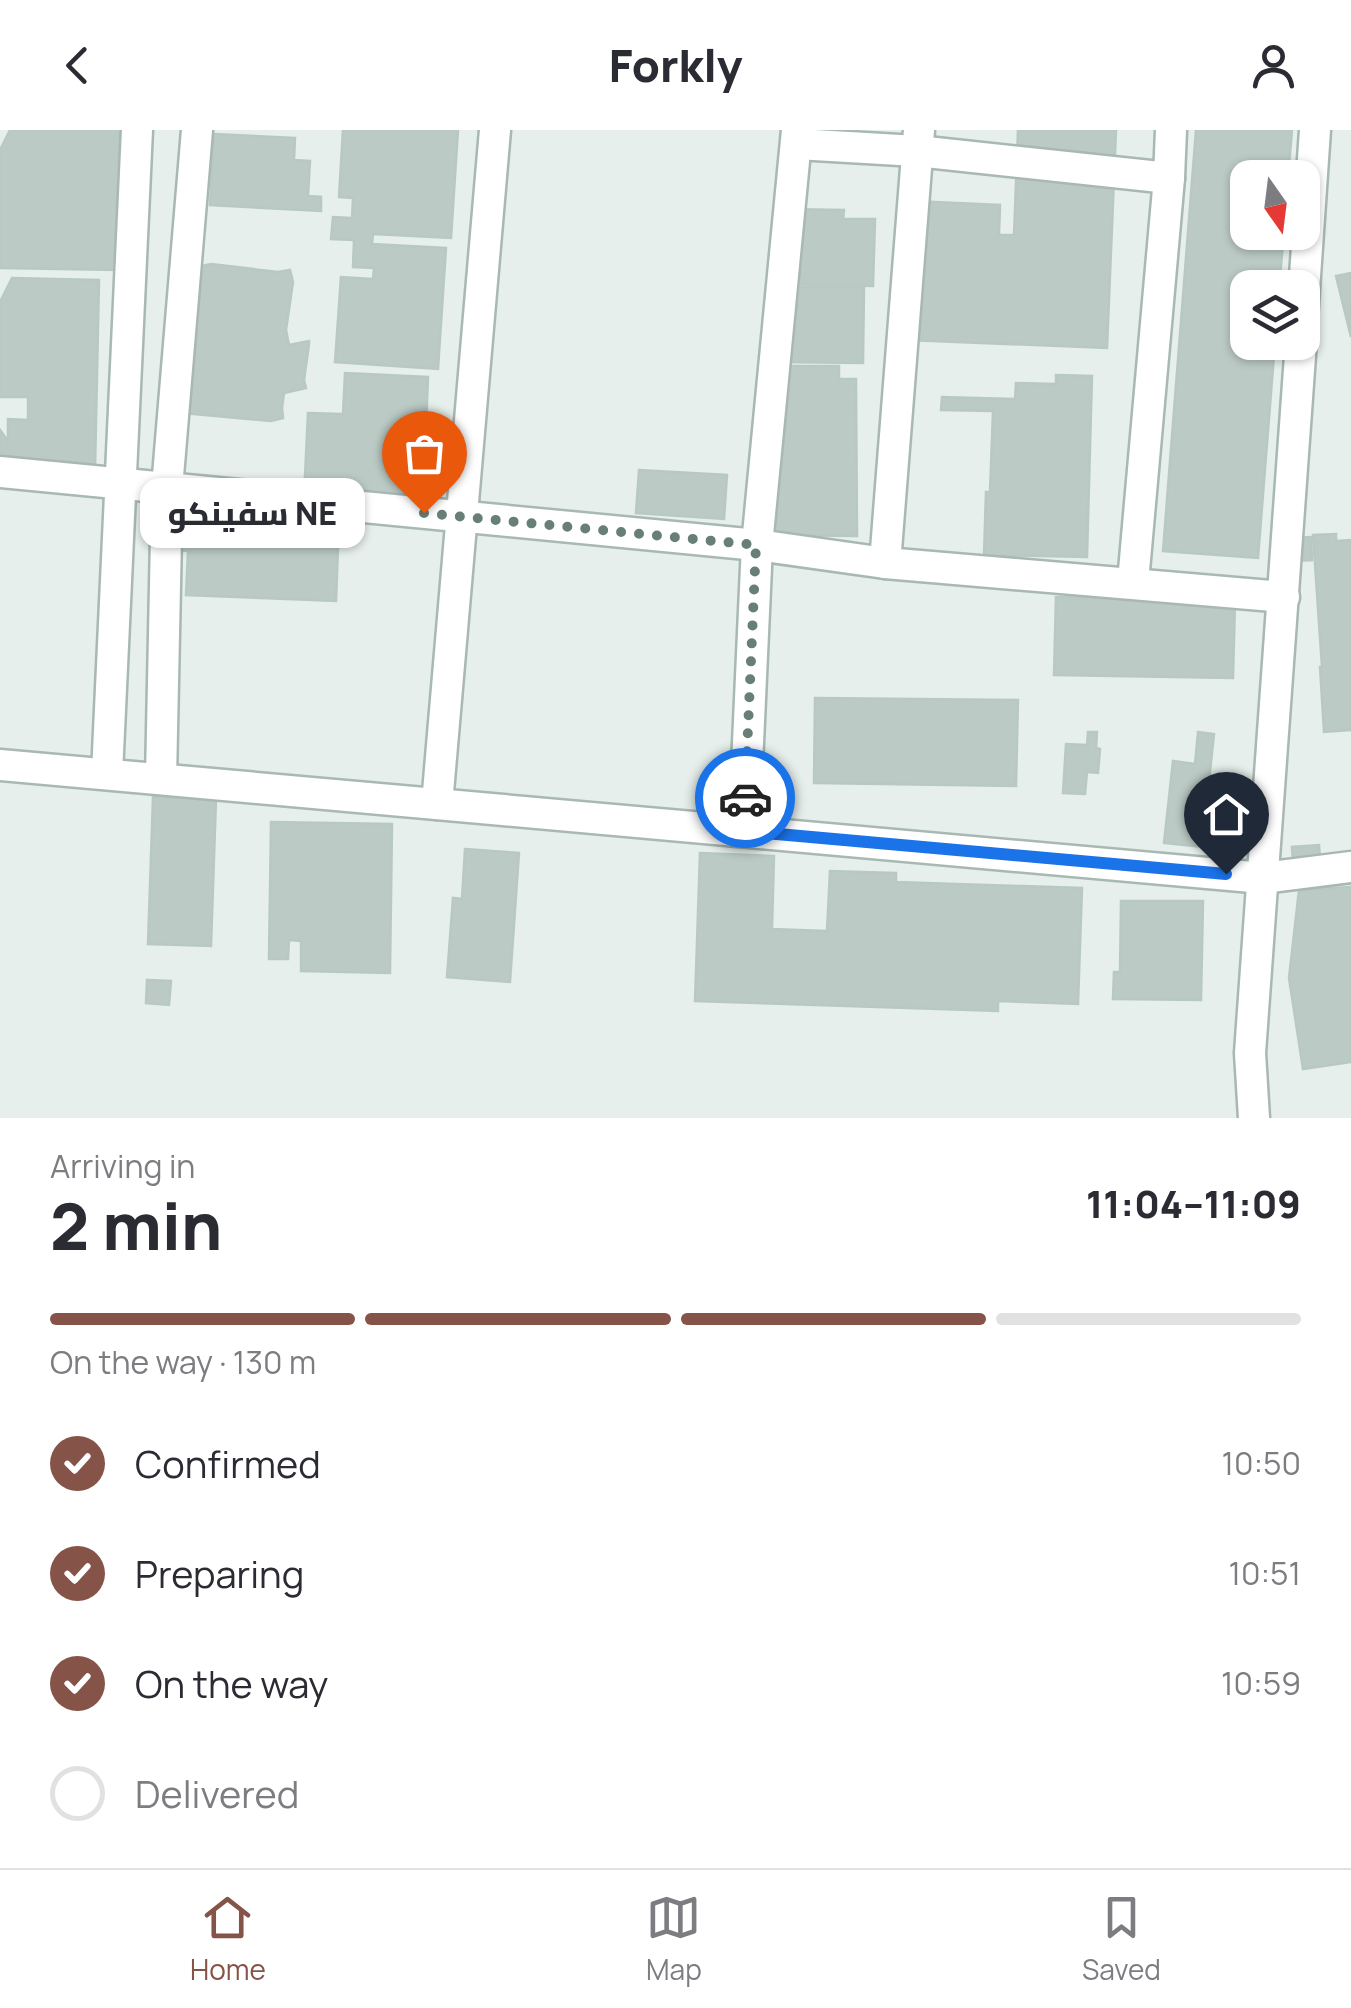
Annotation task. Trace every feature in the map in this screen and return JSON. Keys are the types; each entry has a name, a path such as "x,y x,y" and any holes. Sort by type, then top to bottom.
{"street":[{"path":"107,774 137,130"},
{"path":"161,779 167,488 197,130"},
{"path":"436,804 495,130"},
{"path":"1133,582 1170,178 1171,130"},
{"path":"1305,270 1314,130"},
{"path":"744,831 756,545 797,137 918,141 1170,178"},
{"path":"885,562 918,141"},
{"path":"1254,1118 1250,1053 1300,360"},
{"path":"0,472 756,545 885,562 1284,597"},
{"path":"0,765 1263,878 1351,867"}],"building":[{"path":"10,130 120,130 117,270 0,268 0,150"},
{"path":"343,130 458,130 451,238 373,234 372,244 446,248 438,369 335,362 341,277 373,279 374,268 353,267 354,240 331,239 333,217 352,218 353,198 339,197"},
{"path":"1018,130 1116,130 1107,348 908,340 914,201 1000,205 999,235 1014,235"},
{"path":"1196,130 1292,130 1290,160 1230,160 1230,250 1282,250 1281,270 1230,270 1230,360 1274,360 1258,558 1163,551"},
{"path":"214,134 295,138 294,160 310,161 308,196 321,197 321,211 210,205"},
{"path":"784,209 844,210 843,219 875,219 873,286 781,284"},
{"path":"211,264 290,270 293,282 286,330 289,345 309,344 306,388 284,393 283,418 271,421 184,413 197,267"},
{"path":"1351,273 1351,337 1336,276"},
{"path":"12,278 99,280 95,471 0,469 0,430 8,441 8,419 28,420 28,397 0,397 0,302"},
{"path":"774,287 864,287 863,363 773,362"},
{"path":"768,366 839,366 839,379 856,379 857,536 769,535"},
{"path":"345,373 428,377 423,502 304,497 308,413 343,414"},
{"path":"1056,375 1092,376 1087,557 984,555 993,411 941,410 942,397 1015,399 1016,383 1056,384"},
{"path":"639,470 727,475 724,519 636,513"},
{"path":"175,516 187,517 186,542 338,548 336,601 186,595 188,551 174,550"},
{"path":"1336,534 1336,541 1351,540 1351,730 1324,732 1313,535"},
{"path":"1311,537 1312,560 1295,561 1293,538"},
{"path":"1056,597 1235,601 1233,678 1054,675"},
{"path":"815,698 1018,700 1016,786 814,783"},
{"path":"1088,732 1097,732 1098,773 1087,772 1085,794 1063,793 1066,744 1087,745"},
{"path":"1198,732 1214,734 1202,847 1164,843 1173,761 1195,764"},
{"path":"153,797 216,799 211,946 148,944"},
{"path":"271,822 392,824 390,973 301,971 301,941 289,940 288,959 269,959"},
{"path":"1319,845 1320,860 1293,862 1292,847"},
{"path":"465,849 519,853 510,982 447,977 453,898 462,899"},
{"path":"700,853 774,856 772,929 827,931 830,871 896,873 896,882 1082,888 1078,1004 998,1001 998,1011 695,1001"},
{"path":"1351,887 1351,1062 1303,1069 1289,978 1299,890"},
{"path":"1121,901 1203,901 1201,1000 1113,999 1114,972 1120,972"},
{"path":"147,980 171,981 169,1005 146,1003"}],"way so far":[{"path":"424,513 756,545 745,798"}],"place":[{"name":"سفينكو NE","path":"424,513"}],"route":[{"path":"745,798 744,831 1226,874"}]}
